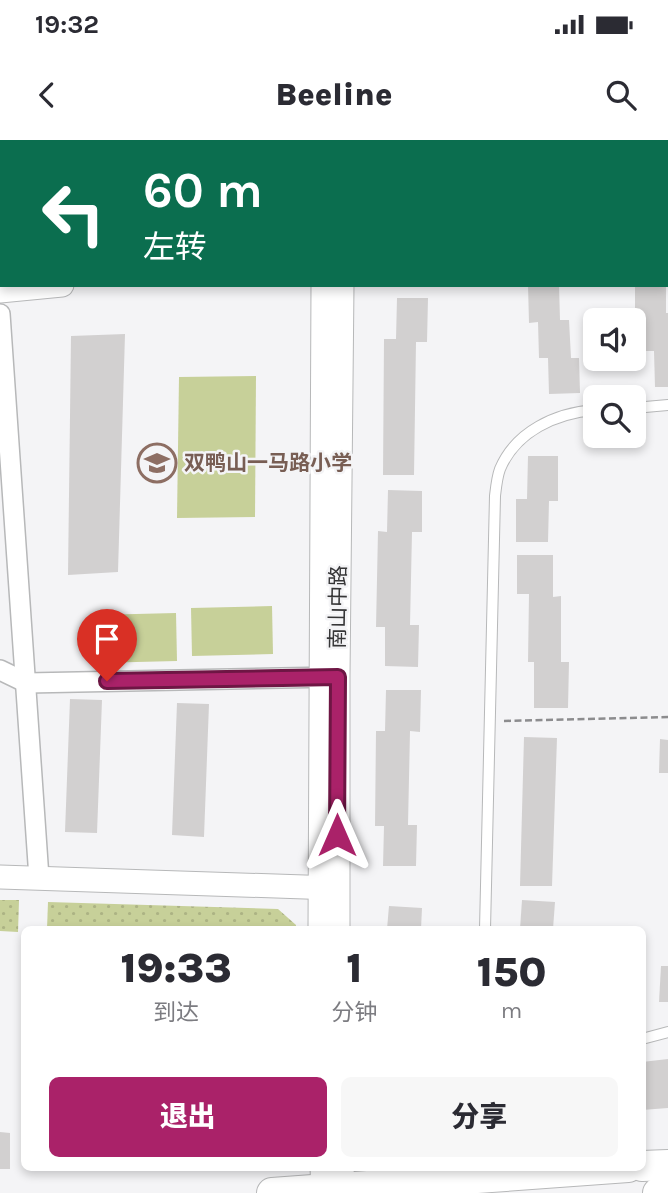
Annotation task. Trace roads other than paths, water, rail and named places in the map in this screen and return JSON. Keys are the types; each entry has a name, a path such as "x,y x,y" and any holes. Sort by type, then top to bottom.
{"main road":[{"path":"646,1166 668,1165"},
{"path":"272,1193 333,1183 554,1171"},
{"path":"658,1193 668,1192"}],"street":[{"path":"0,291 41,287"},
{"name":"南山中路","path":"321,926 329,888 323,287"},
{"name":"南山中路","path":"329,677 342,287"},
{"path":"0,314 39,878"},
{"path":"0,670 27,683 329,677"},
{"path":"0,877 329,888"},
{"name":"南山中路","path":"329,888 337,926"}],"lane":[{"path":"646,407 668,405"},
{"path":"485,926 495,496 499,472 507,456 544,422 583,412"},
{"path":"646,1038 668,1032"}],"place":[{"name":"双鸭山一马路小学","path":"157,463"}]}
